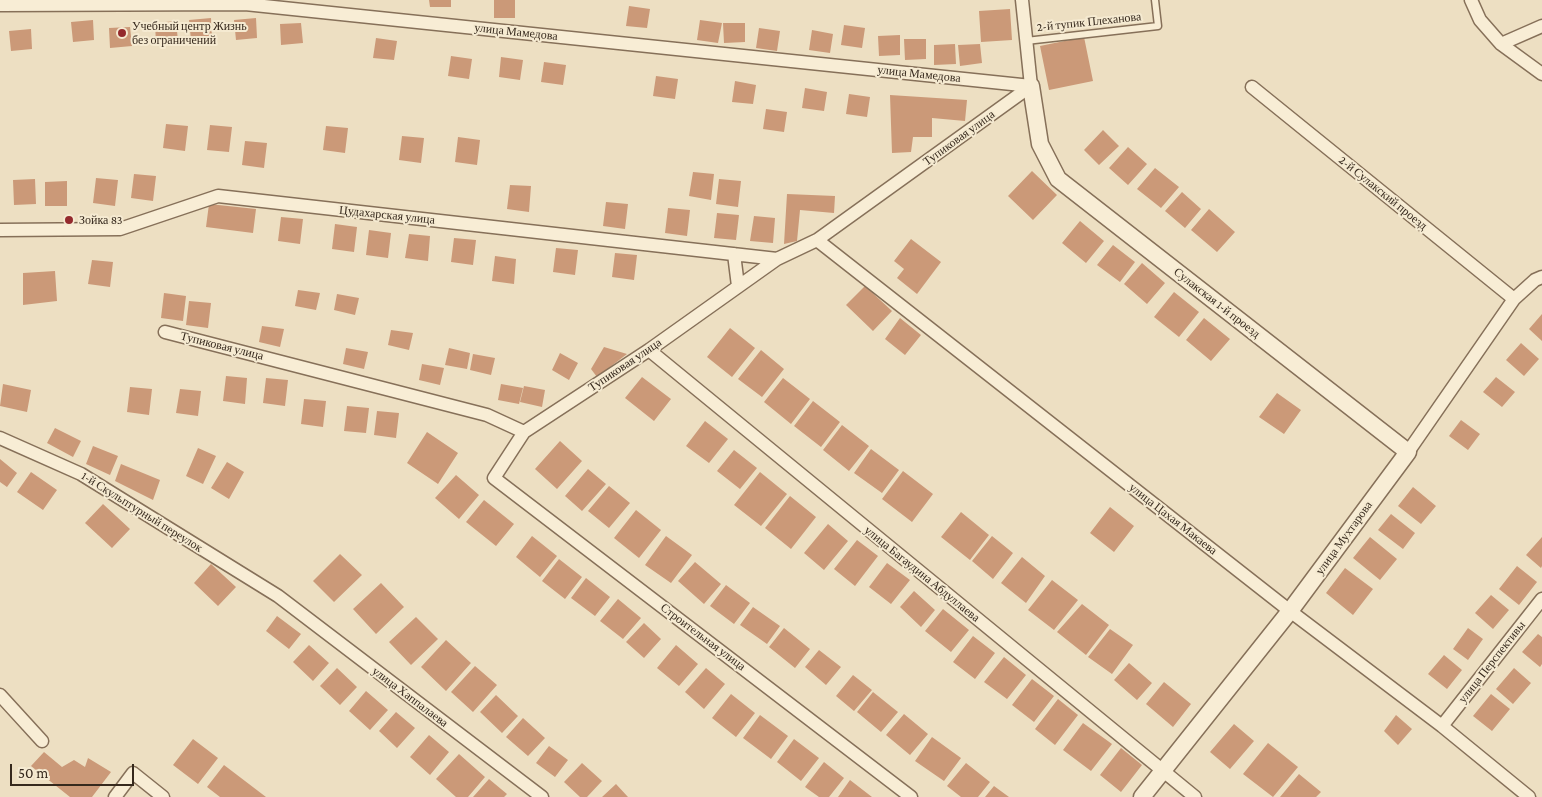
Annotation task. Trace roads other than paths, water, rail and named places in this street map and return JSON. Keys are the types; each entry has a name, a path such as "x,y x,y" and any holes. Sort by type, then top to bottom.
{"street":[{"path":"1022,0 1031,86"},
{"path":"1471,0 1480,20 1501,44 1542,74"},
{"name":"улица Мамедова","path":"0,5 58,2 245,4 1031,86"},
{"path":"1501,44 1542,26"},
{"name":"Сулакская 1-й проезд","path":"1031,86 1040,144 1058,179 1408,452"},
{"name":"Тупиковая улица","path":"166,332 487,415 524,432 649,350 777,258 817,240 1031,86"},
{"name":"2-й Сулакский проезд","path":"1252,87 1514,299"},
{"name":"Цудахарская улица","path":"0,230 120,229 218,196 777,258"},
{"name":"улица Цахая Макаева","path":"817,240 1290,611 1442,726 1529,797"},
{"path":"734,254 738,286"},
{"name":"улица Мухтарова","path":"1142,797 1290,611 1408,452 1514,299 1535,280 1542,277"},
{"name":"улица Багаудина Абдуллаева","path":"649,350 1195,797"},
{"name":"Строительная улица","path":"524,432 494,478 911,797"},
{"name":"1-й Скульптурный переулок","path":"0,438 81,474 278,596"},
{"name":"улица Хаппалаева","path":"278,596 542,797"},
{"name":"улица Перспективы","path":"1442,726 1542,599"},
{"path":"0,695 42,741"},
{"path":"115,797 132,773 163,797"}],"lane":[{"name":"2-й тупик Плеханова","path":"1026,41 1158,26 1155,0"}],"place":[{"name":"Учебный центр Жизнь без ограничений","path":"122,33"},
{"name":"Зойка 83","path":"69,220"}]}
